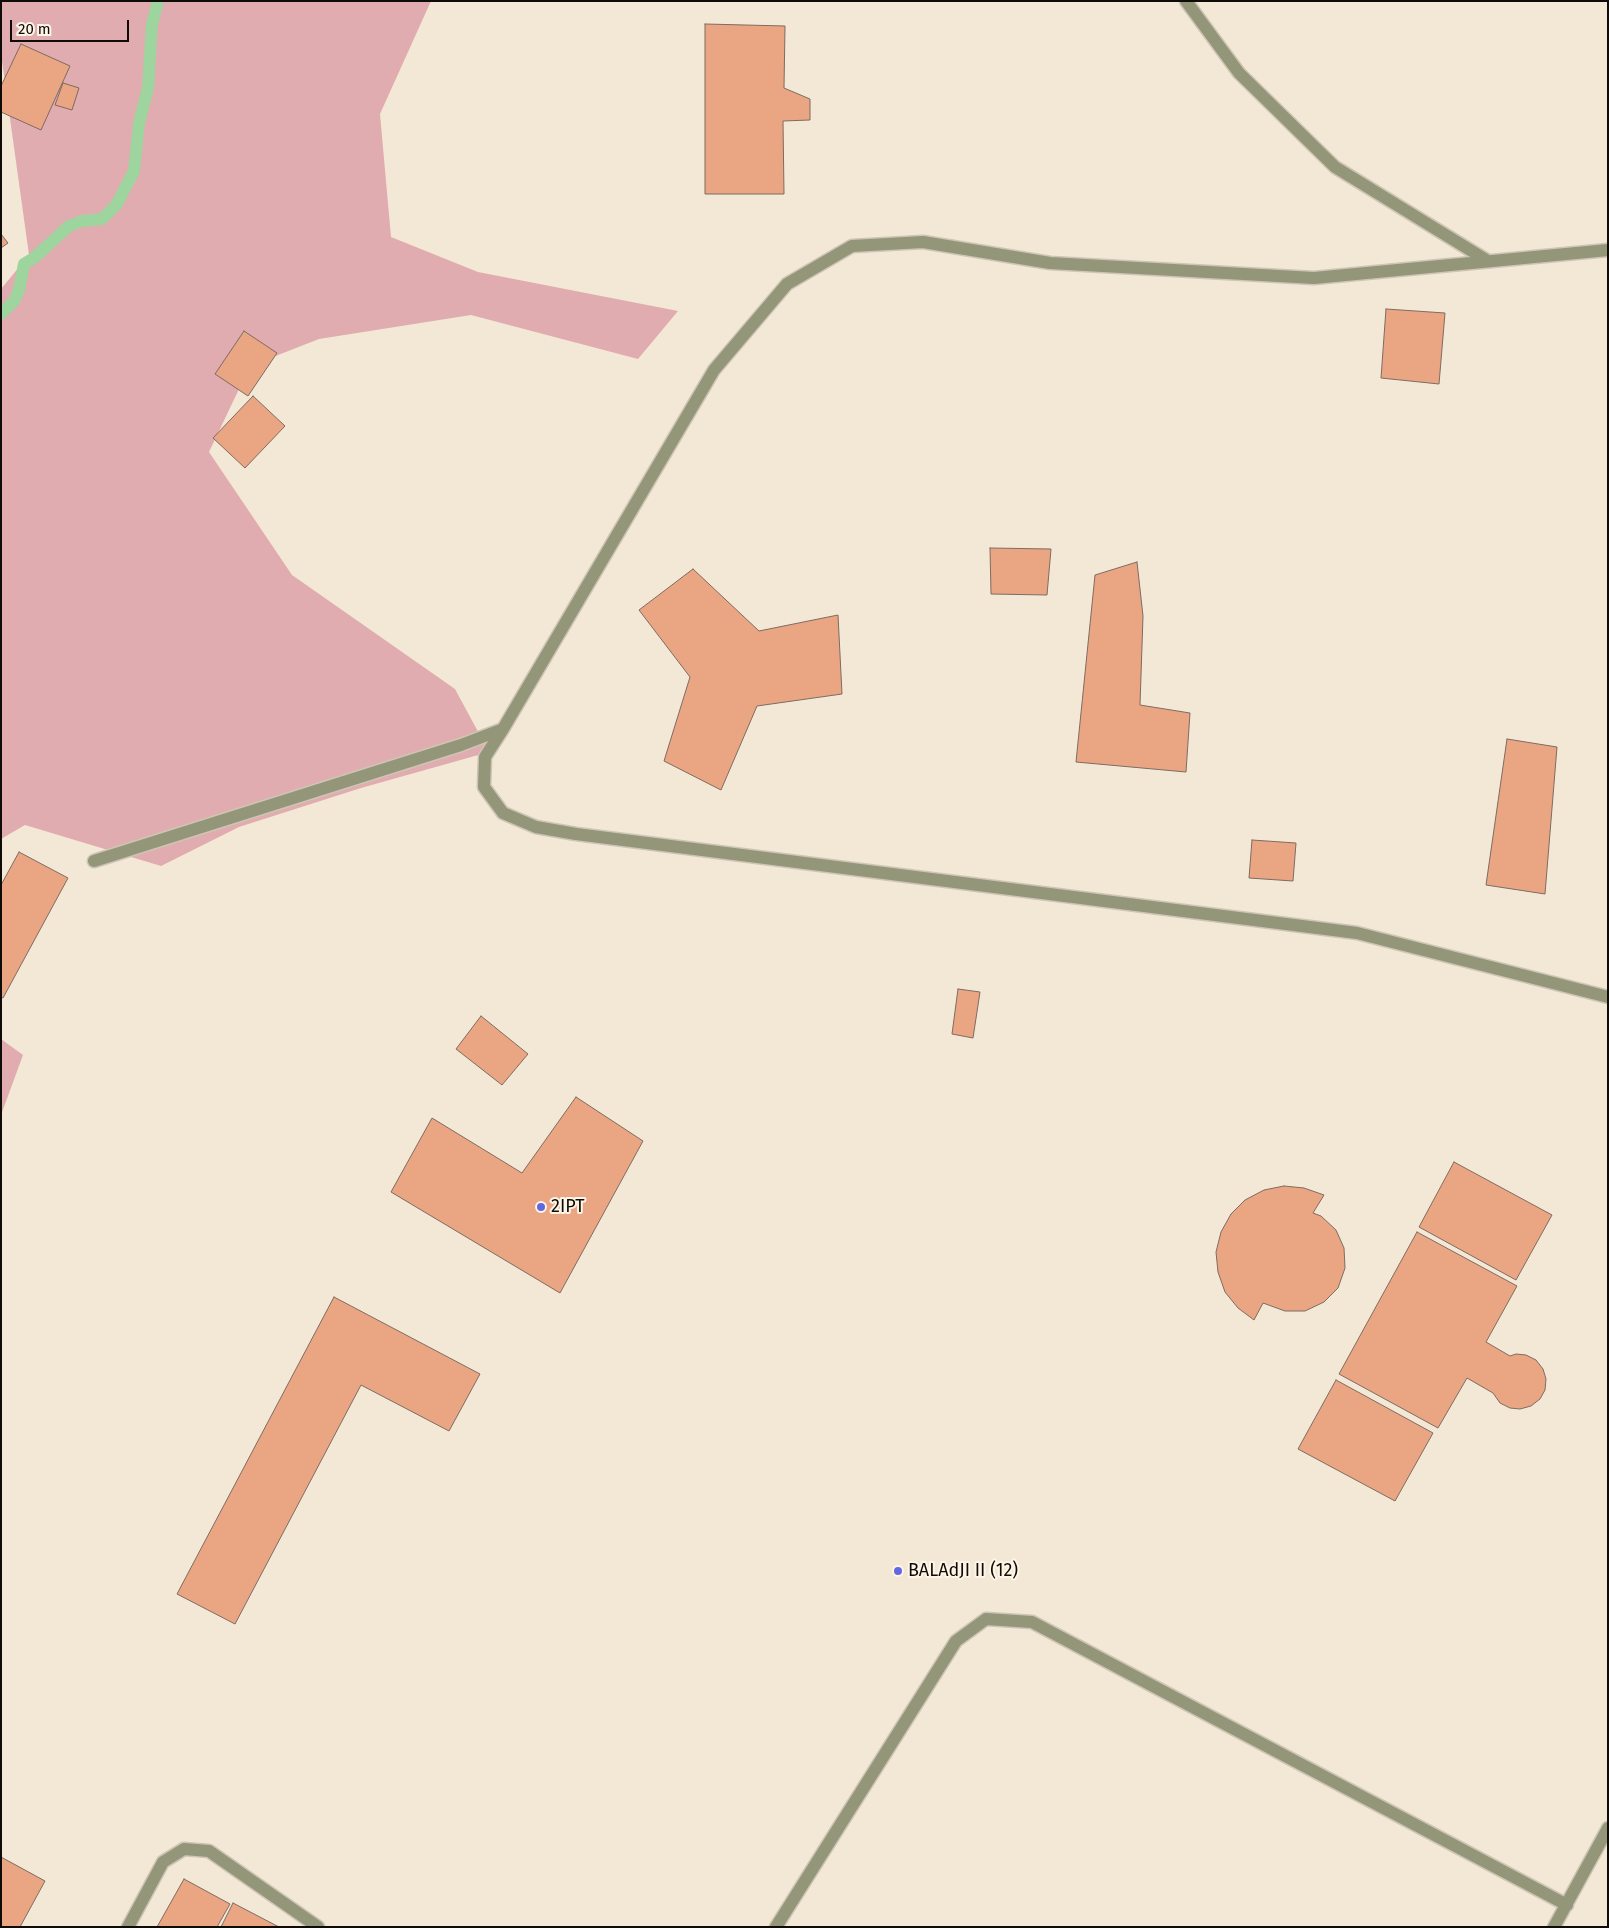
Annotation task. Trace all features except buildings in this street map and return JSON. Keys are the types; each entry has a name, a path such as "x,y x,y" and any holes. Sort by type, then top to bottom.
{"street":[{"path":"1186,1 1238,73 1335,167 1488,261"},
{"path":"1608,250 1314,278 1050,262 923,242 852,246 787,284 714,370 485,757 484,787 503,813 536,827 576,834 1356,933 1608,997"},
{"path":"94,861 461,745 503,729"},
{"path":"776,1927 956,1641 986,1619 1032,1622 1567,1905"},
{"path":"1554,1927 1608,1828"},
{"path":"128,1927 163,1862 184,1849 209,1851 304,1923 318,1927"}],"shaded area":[{"path":"1,1 431,1 380,114 391,237 478,272 678,311 638,359 471,315 319,339 250,366 209,452 292,575 455,689 489,752 361,788 239,827 161,866 25,825 1,839 1,289 29,255 1,54"},
{"path":"1,1039 23,1055 1,1115"}],"waterway":[{"path":"1,314 14,301 19,290 24,264 34,258 69,226 82,221 102,219 117,204 134,171 139,123 148,88 152,24 158,1"}],"place":[{"name":"2IPT","path":"541,1207"},
{"name":"BALAdJI II (12)","path":"898,1571"}]}
